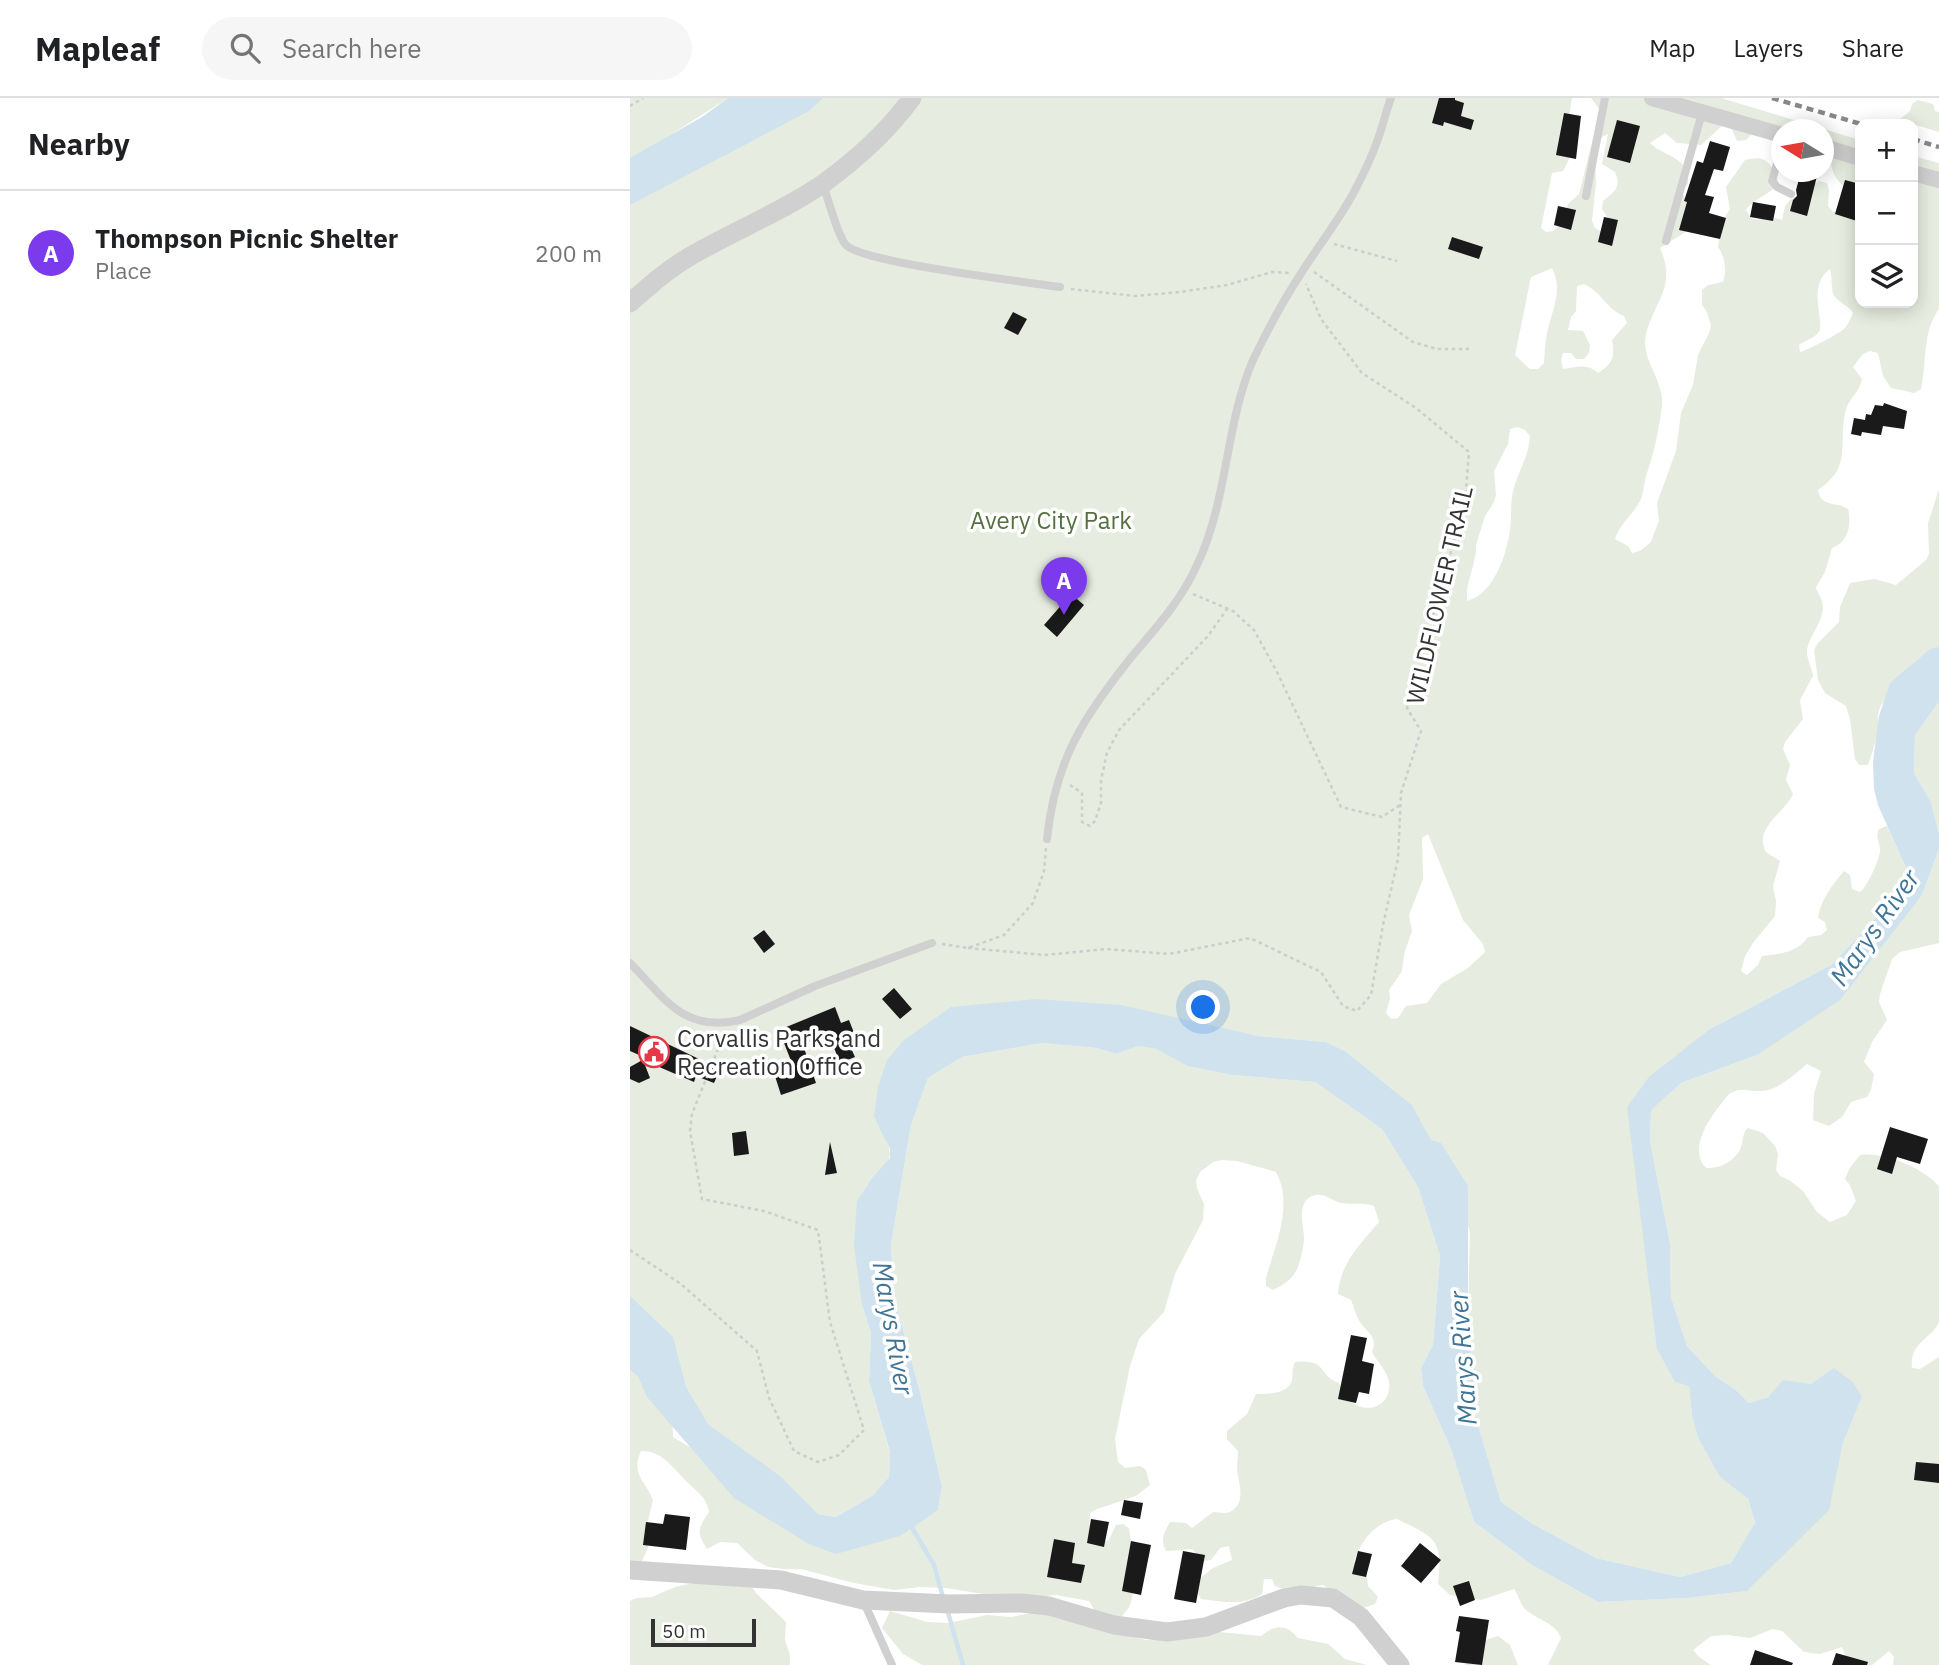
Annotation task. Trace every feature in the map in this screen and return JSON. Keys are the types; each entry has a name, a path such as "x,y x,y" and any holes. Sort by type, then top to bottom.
{"street":[{"path":"630,303 686,259 823,184 886,130 912,98"},
{"path":"1651,98 1771,132"},
{"path":"1834,150 1855,156"},
{"path":"1918,174 1939,180"},
{"path":"630,1570 781,1580 863,1600 949,1604 1021,1602 1049,1605 1114,1625 1167,1632 1206,1627 1284,1598 1301,1595 1333,1598 1361,1617 1400,1665"}],"lane":[{"path":"1047,839 1050,810 1070,744 1086,717 1184,590 1198,563 1209,534 1244,385 1254,358 1303,270 1325,240 1358,182 1377,141 1391,98"},
{"path":"1586,196 1605,98"},
{"path":"1666,241 1702,113"},
{"path":"1773,182 1791,194"},
{"path":"823,184 843,241 856,251 938,269 1060,287"},
{"path":"630,964 672,1008 697,1020 728,1023 815,986 932,943"},
{"path":"863,1600 892,1665"}],"path":[{"path":"630,106 643,98"},
{"path":"1325,240 1349,250 1397,261"},
{"path":"1060,287 1135,296 1227,285 1272,272 1303,270 1413,342 1437,349 1469,349"},
{"name":"WILDFLOWER TRAIL","path":"968,948 1045,955 1105,949 1169,954 1250,938 1321,972 1343,1006 1357,1011 1371,995 1382,925 1398,859 1401,793 1422,731 1408,708 1465,502 1469,452 1416,408 1362,373 1321,319 1303,270"},
{"path":"1184,590 1227,608 1254,630 1277,672 1341,807 1382,817 1401,804"},
{"path":"1058,782 1072,785 1082,793 1082,821 1090,825 1095,821 1101,803 1101,780 1107,753 1119,730 1171,678 1208,636 1227,608"},
{"path":"932,943 968,948 1004,934 1033,902 1044,871 1047,839"},
{"path":"630,1250 681,1284 757,1351 768,1398 794,1451 818,1462 839,1455 864,1430 830,1322 818,1230 764,1211 702,1199 690,1131 692,1114 728,1023"}],"green space":[{"path":"630,98 728,98 630,161"},
{"name":"Avery City Park","path":"797,98 1572,98 1568,122 1574,150 1563,171 1552,173 1541,228 1546,232 1559,226 1568,204 1579,194 1600,110 1591,98 1721,98 1790,119 1771,119 1771,129 1757,129 1746,140 1737,141 1731,127 1723,125 1701,145 1677,143 1665,133 1650,143 1686,168 1688,184 1682,191 1689,208 1687,231 1660,248 1665,261 1665,283 1645,343 1662,396 1660,423 1641,499 1615,539 1628,546 1632,553 1640,551 1651,542 1659,520 1657,503 1676,451 1681,413 1693,385 1698,355 1711,326 1702,305 1702,290 1708,285 1723,282 1724,278 1724,259 1718,247 1722,222 1730,209 1726,187 1745,160 1765,160 1771,166 1771,182 1777,182 1771,191 1746,210 1752,219 1782,220 1785,206 1790,200 1817,182 1827,183 1828,206 1833,212 1841,213 1855,209 1855,308 1918,308 1918,157 1939,163 1939,309 1927,338 1921,389 1914,393 1891,388 1883,376 1878,353 1870,351 1863,354 1853,367 1862,379 1846,409 1840,463 1829,481 1818,490 1826,502 1848,509 1849,527 1842,542 1832,548 1825,572 1816,587 1823,608 1807,649 1813,676 1800,700 1803,719 1785,742 1783,749 1790,765 1786,780 1793,794 1766,828 1763,836 1766,852 1780,861 1773,886 1775,916 1753,943 1745,956 1741,971 1747,975 1758,965 1762,956 1793,950 1808,937 1821,935 1827,930 1825,922 1818,918 1821,905 1844,871 1850,875 1852,889 1860,892 1863,889 1879,855 1879,829 1887,826 1906,868 1904,889 1831,965 1710,1029 1627,1107 1689,1385 1692,1416 1698,1438 1720,1477 1748,1499 1755,1524 1731,1563 1680,1577 1596,1558 1533,1524 1501,1502 1476,1418 1468,1316 1470,1231 1431,1141 1412,1105 1345,1051 1326,1042 1258,1036 1036,999 874,1117 890,1152 862,1305 871,1333 869,1381 890,1453 889,1477 872,1496 836,1517 818,1514 757,1460 708,1424 630,1312 630,205","holes":["1608,134 1602,164 1615,172 1618,182 1613,192 1603,201 1602,209 1610,221 1602,232 1595,228 1592,221 1596,183 1595,160 1598,144 1602,137","1552,268 1557,283 1544,363 1538,369 1530,369 1515,355 1531,277","1830,269 1833,294 1853,313 1842,331 1800,352 1799,345 1816,335 1820,328 1818,295 1823,277","1584,284 1624,316 1627,323 1612,340 1613,356 1610,363 1598,373 1586,367 1563,369 1561,361 1563,353 1571,353 1576,359 1584,359 1589,353 1590,345 1583,331 1568,330 1571,317 1576,311 1577,286","1518,427 1530,436 1513,492 1510,531 1505,551 1491,582 1485,590 1467,601 1476,545 1485,516 1496,495 1494,471 1508,444 1510,429","1428,834 1463,920 1483,944 1485,952 1468,968 1441,984 1427,1003 1406,1006 1398,1018 1391,1019 1386,1013 1389,990 1402,971 1404,954 1412,931 1409,915 1423,879 1422,838"]},
{"path":"1918,100 1933,104 1935,111 1939,112 1939,132 1918,126 1918,119 1900,119 1910,111 1912,104"},
{"name":"Avery City Park","path":"1834,132 1855,138 1855,189 1837,179 1834,172"},
{"path":"1939,489 1939,647 1929,651 1913,664 1880,707 1879,731 1868,765 1859,765 1855,759 1846,706 1825,693 1818,680 1814,650 1839,622 1840,607 1850,583 1874,579 1896,585 1926,560 1929,554 1928,523"},
{"path":"1939,702 1939,835 1931,802 1914,773 1915,735"},
{"path":"1939,849 1939,943 1900,952 1892,959 1879,1002 1887,1020 1872,1042 1864,1062 1874,1074 1867,1097 1851,1102 1842,1117 1829,1126 1813,1120 1814,1094 1821,1071 1807,1064 1774,1088 1762,1091 1738,1090 1729,1094 1704,1130 1699,1150 1706,1168 1716,1167 1730,1161 1737,1154 1748,1128 1763,1133 1775,1146 1778,1154 1776,1170 1780,1176 1803,1191 1817,1212 1830,1222 1847,1215 1856,1201 1845,1179 1860,1155 1880,1156 1902,1162 1923,1173 1939,1186 1939,1322 1914,1352 1912,1368 1920,1369 1939,1357 1939,1665 1893,1665 1894,1657 1889,1651 1872,1665 1849,1665 1842,1647 1820,1654 1804,1652 1782,1631 1773,1629 1750,1638 1711,1636 1693,1650 1711,1665 1548,1665 1561,1638 1555,1628 1523,1607 1514,1589 1481,1600 1450,1595 1438,1584 1439,1558 1434,1542 1421,1531 1397,1519 1376,1528 1361,1546 1354,1561 1358,1568 1366,1569 1368,1586 1378,1597 1375,1604 1360,1609 1323,1585 1289,1591 1275,1586 1272,1579 1264,1579 1262,1594 1255,1598 1232,1602 1201,1599 1197,1592 1200,1578 1213,1568 1232,1560 1229,1546 1220,1548 1211,1560 1203,1561 1192,1549 1166,1551 1164,1536 1170,1522 1186,1523 1192,1528 1213,1512 1230,1512 1238,1505 1238,1451 1227,1439 1227,1431 1247,1414 1256,1394 1287,1388 1292,1380 1295,1362 1306,1361 1318,1365 1332,1380 1339,1383 1343,1394 1358,1406 1378,1406 1387,1397 1389,1390 1387,1375 1372,1352 1373,1339 1359,1320 1351,1300 1338,1294 1347,1264 1379,1222 1374,1206 1342,1203 1320,1195 1310,1197 1303,1206 1304,1240 1298,1266 1290,1279 1273,1290 1266,1286 1266,1278 1281,1225 1281,1185 1276,1172 1237,1161 1213,1162 1200,1172 1196,1180 1204,1204 1203,1220 1175,1274 1164,1312 1139,1339 1130,1366 1115,1439 1118,1462 1125,1468 1140,1466 1146,1470 1150,1485 1136,1496 1090,1513 1089,1537 1102,1543 1109,1540 1116,1525 1123,1524 1129,1528 1133,1588 1130,1605 1120,1619 1097,1614 1089,1601 1056,1595 1014,1599 946,1588 894,1590 801,1569 768,1567 755,1560 737,1543 720,1542 707,1549 700,1530 709,1512 706,1502 666,1461 648,1451 641,1451 637,1466 653,1500 647,1525 648,1548 641,1563 630,1566 630,1362 672,1413 673,1437 814,1522 938,1510 942,1486 894,1296 891,1245 911,1125 928,1078 962,1057 1042,1043 1096,1048 1116,1054 1138,1046 1158,1049 1187,1066 1232,1075 1315,1082 1382,1129 1418,1187 1440,1256 1433,1345 1421,1368 1423,1386 1451,1449 1474,1522 1532,1565 1598,1602 1688,1598 1747,1591 1828,1510 1843,1443 1862,1397 1834,1369 1811,1384 1783,1381 1768,1397 1749,1403 1715,1376 1687,1346 1671,1297 1670,1243 1650,1141 1651,1109 1681,1083 1757,1055 1922,895"},
{"path":"707,1580 748,1582 786,1622 785,1640 790,1665 630,1665 630,1601"},
{"path":"890,1611 927,1622 948,1623 987,1615 1011,1617 1042,1611 1146,1640 1208,1631 1261,1636 1280,1627 1289,1630 1298,1638 1328,1644 1345,1659 1367,1665 922,1665 903,1654 882,1628"},
{"path":"1498,1636 1510,1645 1518,1665 1465,1665 1475,1643"}],"water":[{"path":"728,98 823,98 809,111 630,205 630,158 702,117"},
{"name":"Marys River","path":"1939,647 1939,702 1915,735 1914,773 1931,802 1939,835 1939,849 1922,895 1840,1000 1757,1055 1681,1083 1651,1110 1650,1141 1670,1243 1671,1297 1687,1346 1715,1376 1749,1403 1768,1397 1783,1380 1811,1384 1834,1368 1853,1382 1862,1397 1843,1443 1829,1510 1747,1591 1688,1598 1598,1602 1532,1565 1474,1522 1451,1449 1423,1386 1421,1368 1433,1345 1440,1256 1418,1187 1382,1129 1315,1082 1232,1075 1187,1066 1157,1049 1138,1046 1116,1054 1096,1048 1042,1043 962,1057 928,1078 911,1125 891,1245 894,1296 942,1486 938,1510 900,1536 836,1554 809,1544 734,1498 647,1397 638,1376 630,1370 630,1296 673,1337 686,1387 708,1424 780,1476 818,1514 836,1517 872,1496 889,1477 890,1452 869,1381 871,1333 862,1305 854,1245 857,1201 890,1158 890,1149 874,1117 878,1087 887,1060 904,1040 951,1007 1036,999 1121,1005 1258,1036 1326,1042 1345,1051 1412,1105 1431,1140 1441,1143 1468,1186 1468,1316 1476,1418 1501,1502 1533,1524 1596,1558 1680,1577 1731,1563 1755,1523 1748,1499 1720,1477 1698,1438 1692,1416 1689,1386 1675,1382 1657,1349 1627,1107 1649,1077 1710,1029 1831,965 1904,889 1906,868 1878,805 1874,789 1873,762 1879,716 1890,683 1930,649"}],"building":[{"path":"1439,98 1455,98 1464,103 1461,116 1474,120 1471,130 1444,122 1443,126 1432,123"},
{"path":"1564,113 1581,116 1576,159 1556,155"},
{"path":"1617,120 1640,126 1630,163 1607,157"},
{"path":"1710,141 1730,147 1723,171 1714,169 1705,195 1714,197 1709,213 1726,218 1720,239 1679,230 1687,202 1684,201 1697,161 1703,163"},
{"path":"1845,180 1855,183 1855,220 1835,214"},
{"path":"1798,182 1816,182 1807,216 1790,211 1797,196"},
{"path":"1753,202 1776,206 1773,221 1750,217"},
{"path":"1558,206 1576,210 1571,230 1554,225"},
{"path":"1604,217 1618,220 1612,246 1598,242"},
{"path":"1452,237 1483,247 1479,259 1448,249"},
{"path":"1013,312 1027,319 1018,335 1004,328"},
{"path":"1884,403 1907,411 1904,429 1883,426 1881,435 1862,432 1861,436 1851,434 1854,418 1865,420 1866,414 1871,415 1875,405 1883,406"},
{"path":"1071,594 1084,605 1057,637 1044,625"},
{"path":"764,930 775,944 764,953 753,938"},
{"path":"894,988 912,1009 900,1019 882,999"},
{"path":"835,1007 841,1023 849,1020 858,1043 850,1046 855,1057 840,1063 829,1035 803,1045 816,1083 781,1095 774,1073 793,1066 779,1030"},
{"path":"630,1026 720,1069 714,1083 696,1076 694,1082 643,1060 650,1078 639,1083 630,1079 630,1067 646,1058 630,1051"},
{"path":"1890,1127 1928,1139 1920,1164 1897,1157 1892,1174 1877,1169"},
{"path":"746,1131 749,1154 734,1156 732,1133"},
{"path":"830,1142 837,1173 825,1175"},
{"path":"1351,1335 1367,1338 1362,1361 1374,1364 1369,1394 1359,1392 1356,1403 1338,1399"},
{"path":"1916,1462 1939,1464 1939,1483 1914,1480"},
{"path":"1124,1500 1143,1503 1140,1519 1121,1515"},
{"path":"665,1514 690,1517 686,1550 643,1545 646,1522 663,1524"},
{"path":"1091,1519 1109,1522 1104,1547 1087,1543"},
{"path":"1054,1539 1075,1543 1072,1563 1085,1565 1081,1583 1047,1577"},
{"path":"1131,1541 1151,1545 1141,1595 1122,1591"},
{"path":"1420,1543 1441,1560 1421,1583 1401,1566"},
{"path":"1183,1551 1205,1555 1196,1603 1174,1599"},
{"path":"1358,1551 1372,1554 1366,1577 1352,1574"},
{"path":"1469,1581 1475,1600 1460,1606 1453,1586"},
{"path":"1459,1616 1489,1620 1482,1665 1455,1662 1460,1632 1456,1631"},
{"path":"1755,1650 1793,1663 1750,1665"},
{"path":"1836,1653 1868,1662 1867,1665 1832,1665"}],"waterway":[{"path":"907,1525 911,1526 934,1565 943,1597"},
{"path":"947,1609 963,1665"}],"railway":[{"path":"1772,98 1855,122"},
{"path":"1918,141 1939,147"}],"place":[{"name":"Thompson Picnic Shelter","path":"1064,615"},
{"name":"Corvallis Parks and Recreation Office","path":"654,1052"}]}
